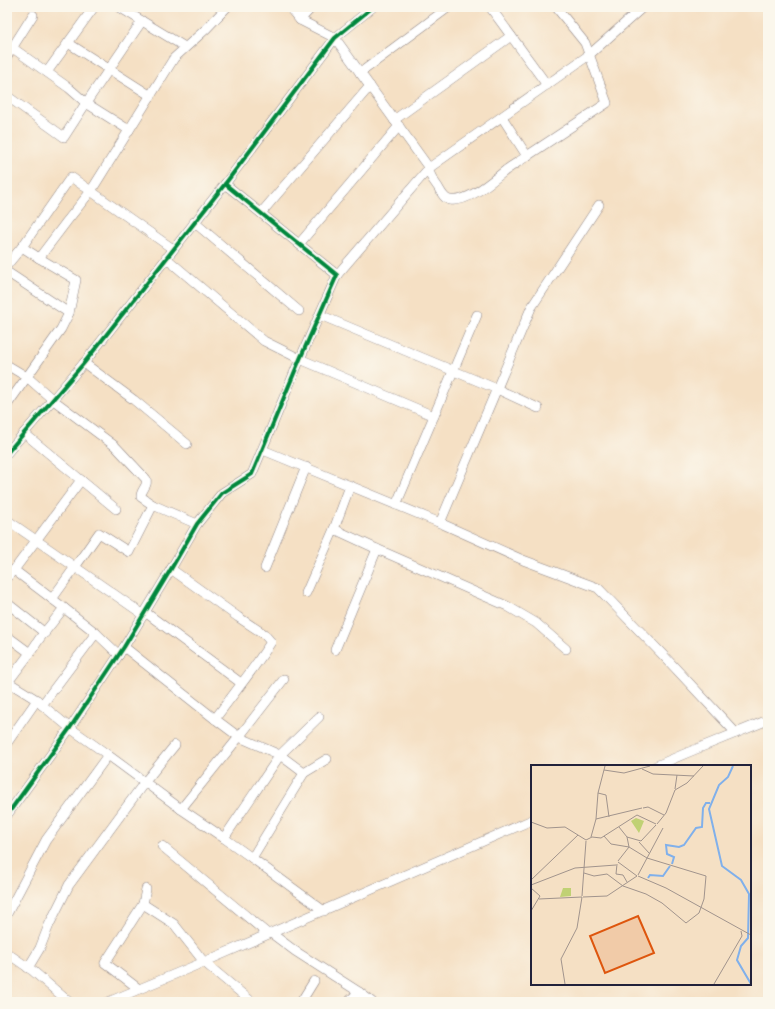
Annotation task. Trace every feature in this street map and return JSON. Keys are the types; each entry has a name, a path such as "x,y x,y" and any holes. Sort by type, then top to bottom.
{"street":[{"path":"47,72 94,7"},
{"path":"119,7 185,47"},
{"path":"39,258 91,191 174,58 227,7"},
{"path":"289,7 300,20 335,38 429,168 429,173 444,197 450,200 462,199 474,194 507,169 520,162 607,102 585,43 556,7"},
{"path":"300,20 312,7"},
{"path":"7,453 84,363 225,184 335,38 373,7"},
{"path":"360,73 449,7"},
{"path":"490,7 547,85"},
{"path":"7,815 70,728 121,651 197,524 222,493 252,474 337,275 429,168 589,56 643,7"},
{"path":"7,56 10,46 33,16"},
{"path":"7,96 64,137 142,21"},
{"path":"299,244 397,123 511,36"},
{"path":"68,43 151,96"},
{"path":"10,46 69,88 86,103 129,130"},
{"path":"261,213 370,86"},
{"path":"502,117 527,156"},
{"path":"7,265 22,247 71,177 173,249"},
{"path":"225,184 337,275"},
{"path":"440,524 531,308 599,204"},
{"path":"194,222 299,310"},
{"path":"7,406 61,329 69,313 76,280 22,247"},
{"path":"166,258 264,341 300,359 434,416"},
{"path":"7,272 69,313"},
{"path":"320,315 497,389 538,408"},
{"path":"396,505 477,315"},
{"path":"84,363 134,400 187,444"},
{"path":"7,365 27,377 52,399 115,446 146,479 147,484 141,492 141,497 153,506 197,524"},
{"path":"24,433 116,509"},
{"path":"263,450 600,590 736,733"},
{"path":"266,568 306,468"},
{"path":"81,480 10,573 64,608 239,737 280,755 304,773"},
{"path":"306,593 334,529 350,486"},
{"path":"52,600 99,533 129,552 153,506"},
{"path":"7,520 241,683"},
{"path":"334,529 506,606 536,623 566,650"},
{"path":"335,650 377,549"},
{"path":"171,569 264,634 271,642 259,662 241,683 215,719"},
{"path":"7,603 45,632"},
{"path":"64,608 7,683 40,702 70,728 144,783 224,838 324,911"},
{"path":"7,743 96,633"},
{"path":"7,636 30,654"},
{"path":"180,809 284,679"},
{"path":"224,838 280,755 319,717"},
{"path":"658,765 768,720"},
{"path":"28,968 40,948 69,885 144,783 175,745"},
{"path":"7,914 46,840 108,755"},
{"path":"252,858 304,773 327,759"},
{"path":"108,1002 324,911 531,820"},
{"path":"162,846 269,934 372,1002"},
{"path":"139,989 105,963 143,904 146,890"},
{"path":"143,904 174,924 204,962 252,1002"},
{"path":"7,953 28,968 69,1002"},
{"path":"301,1002 314,981"},
{"path":"348,1002 359,992"}],"cycle path":[{"path":"7,453 84,363 225,184 335,38 373,7"},
{"path":"7,815 70,728 124,647 197,524 222,493 252,474 337,275 225,184"}]}
